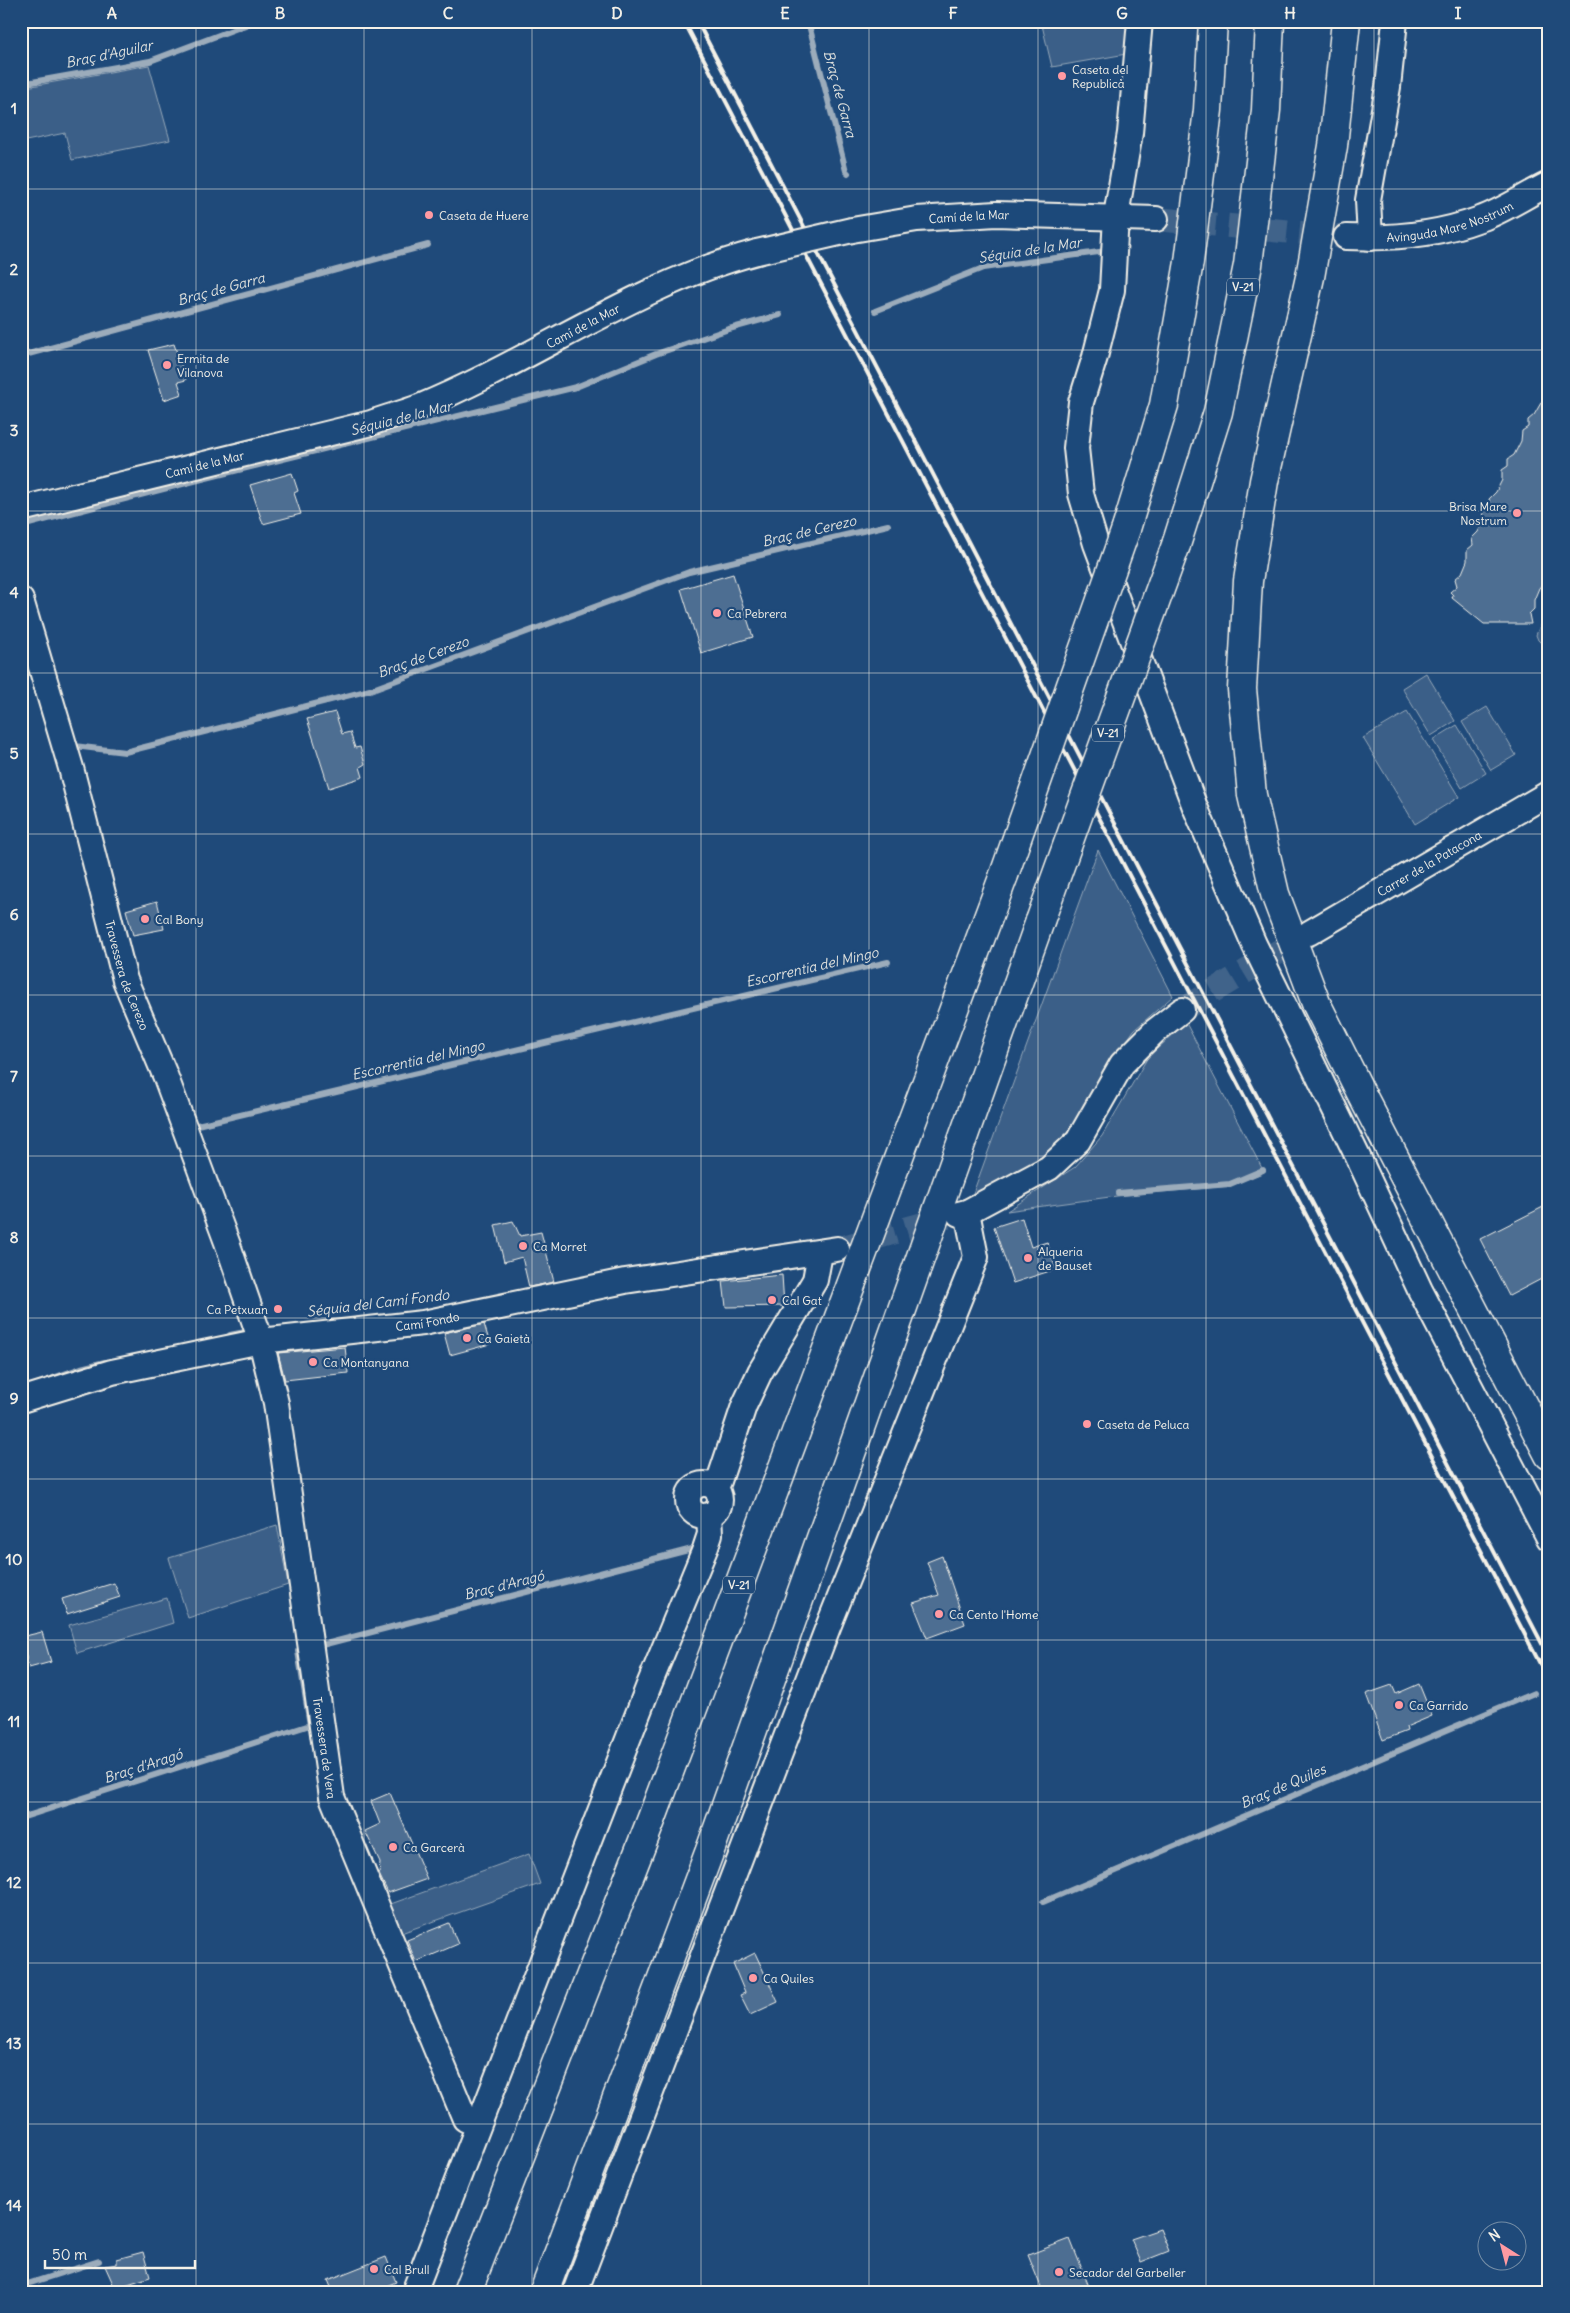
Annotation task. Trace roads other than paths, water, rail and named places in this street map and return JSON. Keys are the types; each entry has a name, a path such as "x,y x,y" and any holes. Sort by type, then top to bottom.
{"main road":[{"name":"V-21","path":"468,2292 652,1818 1004,875 1126,529 1164,405 1189,262 1208,110 1213,21"},
{"name":"V-21","path":"544,2292 712,1845 1040,921 1176,545 1218,412 1248,265 1266,110 1270,21"},
{"path":"1346,21 1333,146 1310,277 1264,480 1248,581 1242,689 1252,795 1275,894 1316,1003 1549,1455"}],"street":[{"path":"1140,21 1130,133 1116,216 1112,290 1096,358 1082,402 1076,448 1081,494 1096,544 1195,807 1254,944 1358,1157 1420,1290 1549,1538"},
{"path":"1370,238 1368,200 1388,87 1395,21"},
{"name":"Avinguda Mare Nostrum","path":"1346,237 1370,238 1433,233 1481,219 1549,184"},
{"name":"Camí de la Mar","path":"21,509 372,423 418,407 471,383 674,279 721,261 852,230 917,219 996,214 1116,216 1156,219"},
{"name":"Travessera de Cerezo","path":"21,600 70,768 126,980 168,1084 261,1341"},
{"name":"Carrer de la Patacona","path":"1308,934 1549,793"},
{"path":"575,2292 828,1627 976,1257 963,1213 1050,1168 1078,1141 1122,1064 1155,1031 1182,1010"},
{"name":"Camí Fondo","path":"21,1400 112,1372 261,1341 423,1323 625,1281 828,1251 815,1280 760,1372 744,1406 719,1481 714,1487 718,1491 720,1502 716,1511 709,1515 710,1534 705,1549 649,1685 478,2125"},
{"name":"Travessera de Vera","path":"261,1341 276,1403 332,1797 465,2119 478,2125"},
{"path":"414,2292 478,2125"}],"waterway":[{"name":"Braç d'Aguilar","path":"21,84 150,61 256,21"},
{"name":"Braç de Garra","path":"808,21 848,173"},
{"name":"Braç de Garra","path":"21,356 428,245"},
{"name":"Séquia de la Mar","path":"875,311 983,268 1106,251"},
{"name":"Séquia de la Mar","path":"21,526 198,480 576,387 656,354 729,329 780,315"},
{"name":"Braç de Cerezo","path":"73,742 74,746 125,752 370,690 689,572 888,525"},
{"name":"Escorrentia del Mingo","path":"192,1122 193,1126 888,962"},
{"name":"Séquia del Camí Fondo","path":"1118,1193 1230,1184 1263,1170"},
{"name":"Séquia del Camí Fondo","path":"230,1335 245,1332"},
{"name":"Séquia del Camí Fondo","path":"53,1378 105,1362"},
{"name":"Braç d'Aragó","path":"318,1646 696,1548"},
{"name":"Braç d'Aragó","path":"21,1818 310,1725 298,1651 303,1649"},
{"name":"Braç de Quiles","path":"1043,1902 1534,1693"},
{"name":"Braç de Quiles","path":"21,2286 99,2261"}],"tunnel":[{"path":"1156,219 1346,237"},
{"path":"1182,1010 1309,933"},
{"path":"837,1249 947,1217"}],"railway":[{"path":"684,21 1549,1681"},
{"path":"697,21 1549,1657"}],"place":[{"name":"Caseta del Republicà","path":"1062,76"},
{"name":"Caseta de Huere","path":"429,215"},
{"name":"Ermita de Vilanova","path":"167,365"},
{"name":"Brisa Mare Nostrum","path":"1517,513"},
{"name":"Ca Pebrera","path":"717,613"},
{"name":"Cal Bony","path":"145,919"},
{"name":"Ca Morret","path":"523,1246"},
{"name":"Alqueria de Bauset","path":"1028,1258"},
{"name":"Cal Gat","path":"772,1300"},
{"name":"Ca Petxuan","path":"278,1309"},
{"name":"Ca Gaietà","path":"467,1338"},
{"name":"Ca Montanyana","path":"313,1362"},
{"name":"Caseta de Peluca","path":"1087,1424"},
{"name":"Ca Cento l'Home","path":"939,1614"},
{"name":"Ca Garrido","path":"1399,1705"},
{"name":"Ca Garcerà","path":"393,1847"},
{"name":"Ca Quiles","path":"753,1978"},
{"name":"Cal Brull","path":"374,2269"},
{"name":"Secador del Garbeller","path":"1059,2272"}]}
